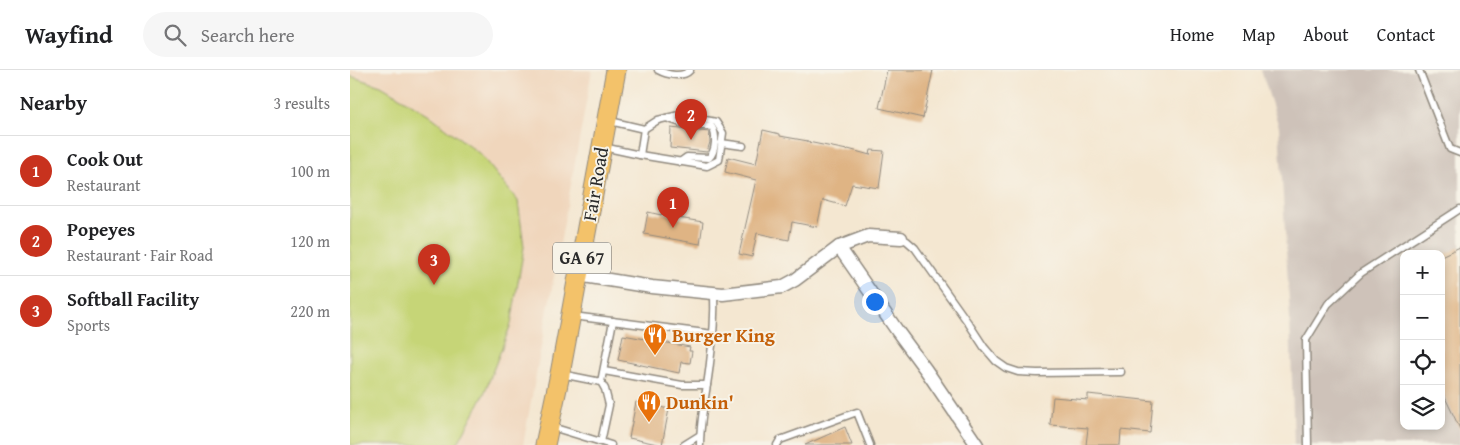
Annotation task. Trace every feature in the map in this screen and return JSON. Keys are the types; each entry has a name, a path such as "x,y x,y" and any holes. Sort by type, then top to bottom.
{"main road":[{"name":"Fair Road","path":"545,445 560,374 616,70"}],"street":[{"path":"578,276 652,287 722,294 782,287 795,280 839,247 868,236 901,238"},
{"path":"839,247 977,445"}],"lane":[{"path":"658,70 678,75 686,74 690,70"},
{"path":"1419,70 1450,149 1460,153"},
{"path":"602,147 707,166 719,160 723,133 716,122 679,115 658,120 644,129 607,120"},
{"path":"666,118 680,123 712,127 715,132 713,154 709,158 687,157 680,162"},
{"path":"640,155 644,129"},
{"path":"721,144 743,146"},
{"path":"1308,445 1306,340 1328,304 1361,273 1460,209"},
{"path":"901,238 908,241 915,248 984,347 996,361 1006,368 1018,372 1036,373 1121,372"},
{"path":"700,445 700,423 707,385 715,318 714,293"},
{"path":"570,315 713,334"},
{"path":"601,442 609,406 601,382 613,321"},
{"path":"604,371 682,385 707,385"},
{"path":"560,374 601,382"},
{"path":"777,445 780,440 857,412 870,445"},
{"path":"548,426 611,445"},
{"path":"684,445 700,435"}],"shaded area":[{"path":"350,70 592,70 523,445 350,445"},
{"path":"1261,70 1460,70 1460,445 1294,445 1290,318 1279,127"}],"green space":[{"path":"350,76 381,86 428,114 480,154 518,201 524,247 511,324 484,394 457,445 350,445"}],"building":[{"path":"887,70 933,70 923,118 879,108"},
{"path":"671,128 709,132 710,142 707,152 670,148"},
{"path":"763,130 780,134 780,136 870,155 871,150 884,151 879,188 852,184 845,206 823,200 817,227 792,222 789,240 757,233 752,257 739,254 756,180 725,172 728,157 756,164"},
{"path":"648,212 661,215 662,213 703,222 700,244 644,234"},
{"path":"1460,247 1460,429 1445,397 1445,254"},
{"name":"Burger King","path":"623,335 690,347 689,351 692,351 690,363 681,362 679,373 618,360"},
{"path":"1088,394 1153,401 1150,433 1121,430 1120,445 1086,445 1088,428 1050,425 1053,397 1088,400"},
{"path":"636,402 669,409 662,445 629,438"},
{"path":"845,427 852,445 805,445"}],"place":[{"name":"Popeyes","path":"691,140"},
{"name":"Cook Out","path":"673,228"},
{"name":"Softball Facility","path":"434,285"},
{"name":"Burger King","path":"655,356"},
{"name":"Dunkin'","path":"649,423"}]}
